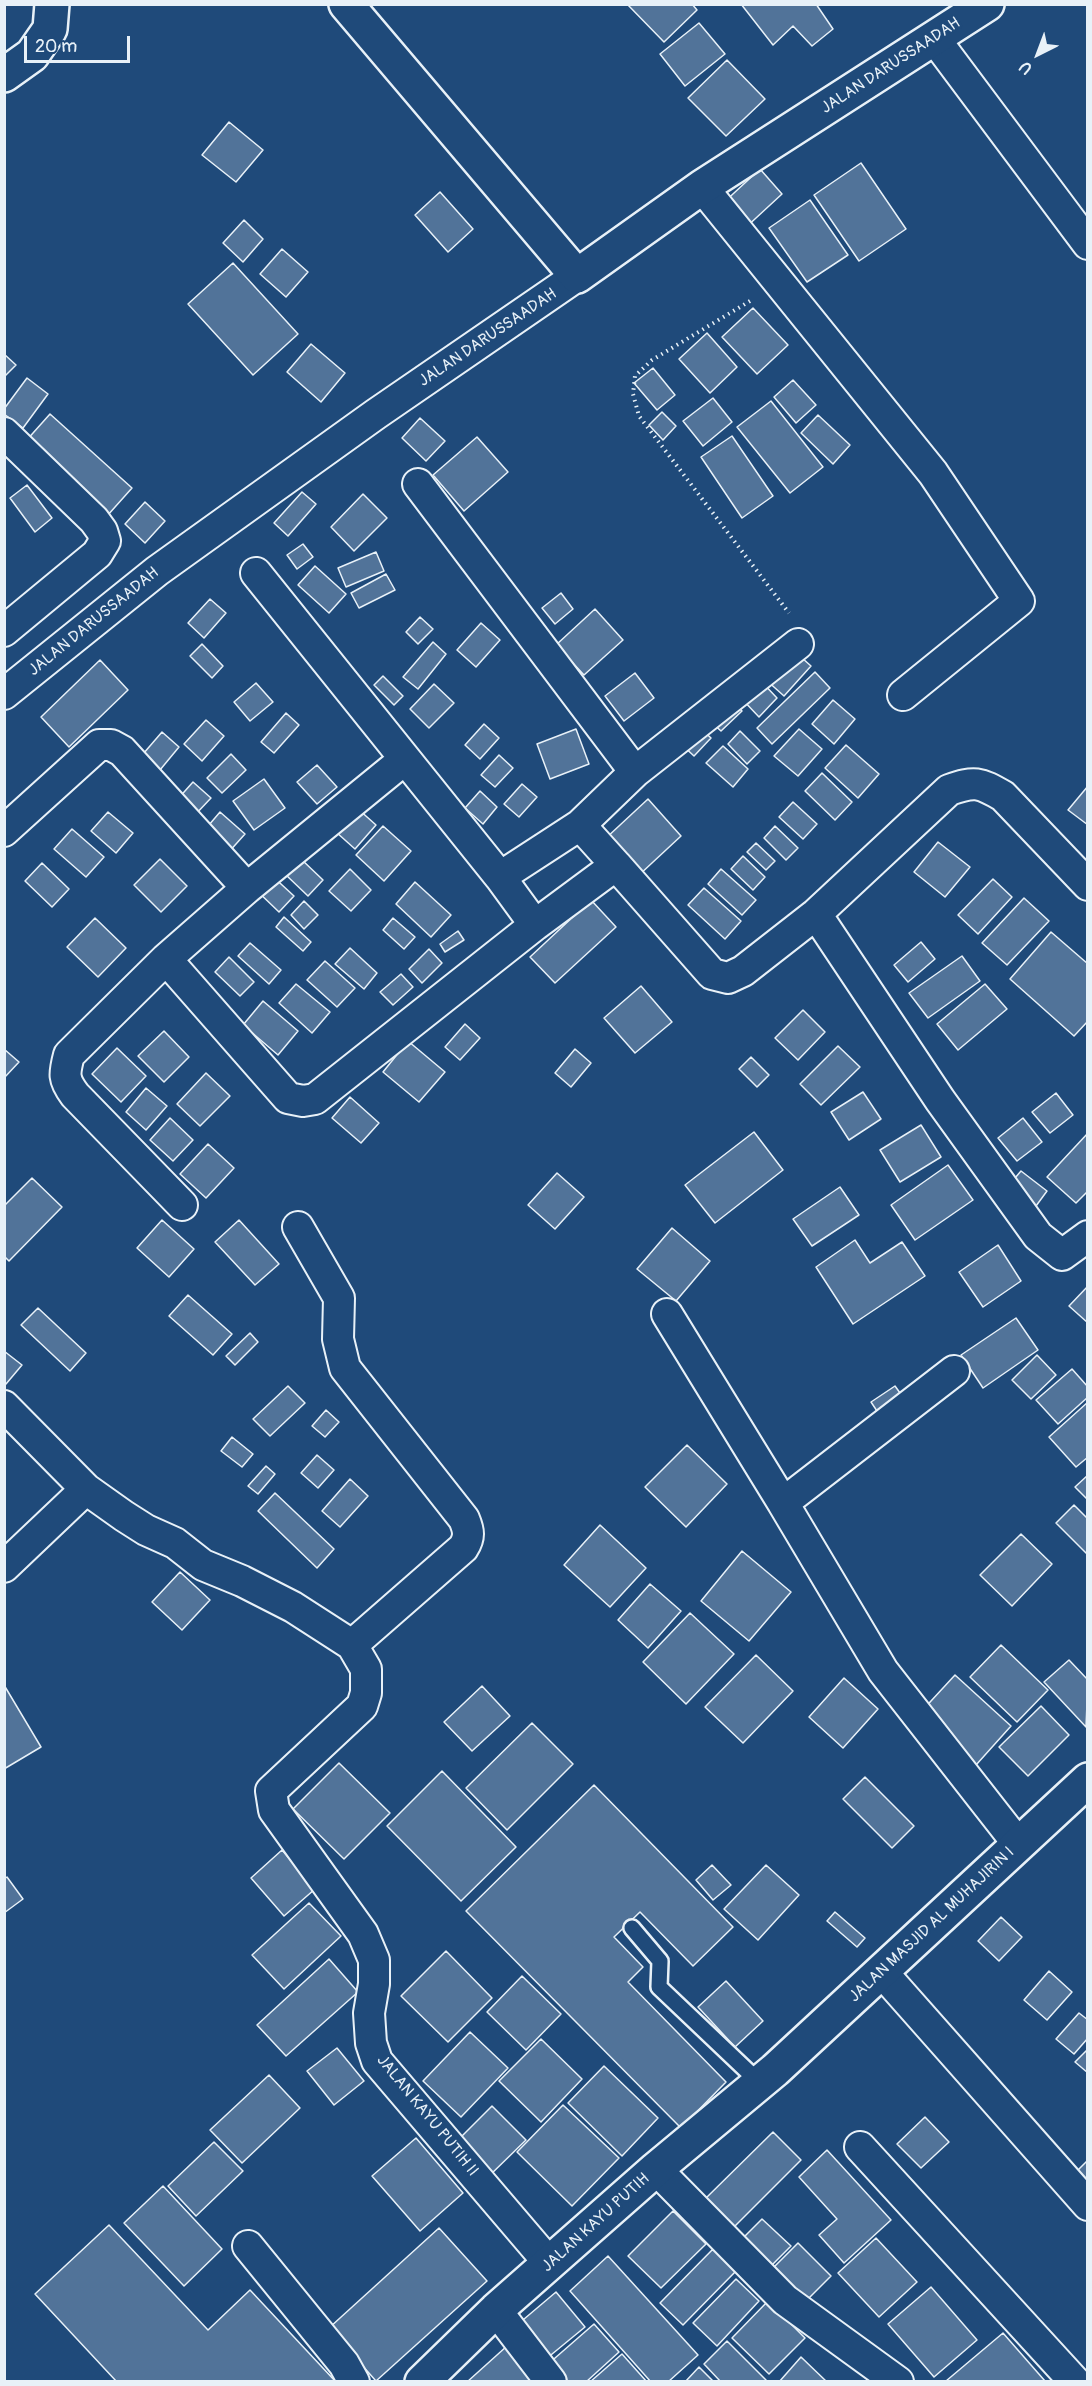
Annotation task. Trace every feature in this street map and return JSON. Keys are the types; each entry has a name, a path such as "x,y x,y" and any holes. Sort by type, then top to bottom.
{"street":[{"path":"4,75 32,55 50,29 52,4"},
{"path":"345,4 577,276"},
{"name":"JALAN DARUSSAADAH","path":"4,694 166,565 376,414 702,187 987,4"},
{"path":"934,38 1088,244"},
{"path":"702,187 933,472 1019,601 903,695"},
{"path":"4,433 94,520 102,531 105,541 97,554 4,631"},
{"path":"418,484 635,772"},
{"path":"256,573 500,877 535,925"},
{"path":"500,877 580,825 635,772 798,644"},
{"path":"10,816 99,745 111,745 122,751 247,888"},
{"path":"182,1205 75,1095 66,1082 65,1076 69,1055 166,959 247,888 405,759"},
{"path":"580,825 712,974 728,978 743,971 816,914 950,790 969,783 986,786 1003,796 1088,885"},
{"path":"166,959 288,1098 303,1101 315,1099 535,925 616,865"},
{"path":"816,914 940,1100 1038,1236 1062,1255 1088,1236"},
{"path":"298,1227 339,1298 338,1340 345,1368 464,1519 469,1532 463,1548 351,1645"},
{"path":"667,1314 883,1671 1019,1845"},
{"path":"783,1503 954,1371"},
{"name":"JALAN KAYU PUTIH II","path":"4,1406 86,1489 146,1530 176,1543 203,1565 242,1581 293,1607 351,1645 366,1669 366,1693 362,1706 271,1791 274,1810 363,1934 374,1960 374,1984 369,2013 371,2043 377,2061 550,2264"},
{"path":"4,1567 86,1489"},
{"name":"JALAN MASJID AL MUHAJIRIN I","path":"767,2076 1088,1779"},
{"path":"881,1971 1088,2205"},
{"name":"JALAN KAYU PUTIH","path":"422,2382 496,2310 656,2169 767,2076"},
{"path":"860,2147 1075,2382"},
{"path":"656,2169 785,2300 898,2382"},
{"path":"248,2246 345,2364 354,2382"},
{"path":"496,2310 552,2382"}],"lane":[{"path":"632,1928 660,1961 659,1987 767,2076"}],"path":[{"path":"779,283 652,360 634,376 633,394 639,416 788,611 801,635 798,644"}],"building":[{"path":"627,4 692,4 697,10 664,42"},
{"path":"741,4 816,4 833,29 812,46 793,26 773,45"},
{"path":"699,23 725,54 685,86 660,54"},
{"path":"727,60 765,99 726,136 688,98"},
{"path":"229,122 263,150 236,182 202,155"},
{"path":"861,163 906,229 859,261 814,195"},
{"path":"760,169 782,194 743,230 721,205"},
{"path":"440,192 473,229 448,252 415,215"},
{"path":"810,200 848,255 807,282 769,228"},
{"path":"244,220 263,239 243,262 223,243"},
{"path":"282,249 308,272 286,297 260,274"},
{"path":"233,263 298,334 253,375 188,304"},
{"path":"753,308 788,345 757,374 722,337"},
{"path":"707,333 737,367 710,393 679,359"},
{"path":"311,344 345,373 321,402 287,372"},
{"path":"4,354 16,365 4,377"},
{"path":"653,368 675,395 657,410 634,383"},
{"path":"27,378 48,394 23,428 4,414 4,409"},
{"path":"793,380 816,405 796,423 774,397"},
{"path":"713,398 732,422 703,446 683,421"},
{"path":"771,401 823,467 790,493 737,427"},
{"path":"662,412 676,426 663,440 649,425"},
{"path":"50,414 132,488 107,516 25,442"},
{"path":"818,415 850,445 833,464 801,433"},
{"path":"420,418 445,441 426,461 402,438"},
{"path":"732,436 773,496 742,518 701,457"},
{"path":"477,437 508,472 464,511 433,475"},
{"path":"27,485 52,518 35,532 10,498"},
{"path":"302,492 316,504 288,536 274,523"},
{"path":"363,494 387,518 354,551 331,527"},
{"path":"145,502 165,521 145,543 125,524"},
{"path":"303,544 313,557 297,569 287,555"},
{"path":"376,552 384,571 346,587 338,568"},
{"path":"315,566 346,594 329,613 298,585"},
{"path":"386,574 395,590 359,608 351,593"},
{"path":"561,593 573,609 555,624 542,608"},
{"path":"210,599 226,613 204,638 188,623"},
{"path":"595,609 623,640 584,675 556,645"},
{"path":"420,617 433,629 418,644 406,632"},
{"path":"481,623 500,640 476,667 457,650"},
{"path":"433,642 446,654 418,689 403,677"},
{"path":"202,644 223,666 212,678 190,656"},
{"path":"792,649 811,666 784,696 765,679"},
{"path":"100,660 128,690 69,747 41,717"},
{"path":"815,672 830,688 772,744 757,728"},
{"path":"635,673 654,698 624,721 605,696"},
{"path":"383,676 403,696 394,705 374,685"},
{"path":"760,680 777,698 759,717 741,698"},
{"path":"256,683 273,702 250,721 234,702"},
{"path":"434,684 454,703 429,728 410,709"},
{"path":"732,700 742,711 721,731 711,722"},
{"path":"833,700 855,719 834,744 812,724"},
{"path":"286,713 299,725 274,753 261,742"},
{"path":"206,720 224,736 202,761 184,744"},
{"path":"484,724 499,738 480,759 465,745"},
{"path":"698,726 711,738 694,756 681,744"},
{"path":"576,729 589,764 550,779 537,744"},
{"path":"799,729 822,749 798,776 774,756"},
{"path":"740,731 760,751 747,764 728,744"},
{"path":"162,732 179,747 155,776 137,761"},
{"path":"846,745 879,774 858,798 825,768"},
{"path":"723,746 748,769 733,787 706,763"},
{"path":"231,754 246,770 222,793 207,778"},
{"path":"499,755 513,768 495,787 481,775"},
{"path":"317,765 337,787 317,804 297,782"},
{"path":"822,773 852,802 835,820 805,791"},
{"path":"264,779 285,808 254,830 233,801"},
{"path":"193,782 211,798 193,817 176,801"},
{"path":"522,784 537,797 519,817 504,804"},
{"path":"1088,786 1088,825 1068,810"},
{"path":"480,791 497,807 483,824 465,808"},
{"path":"648,799 681,836 638,876 605,839"},
{"path":"793,802 817,824 803,839 779,817"},
{"path":"357,808 376,825 355,849 336,832"},
{"path":"108,812 133,833 116,853 91,831"},
{"path":"220,812 245,834 227,854 203,832"},
{"path":"383,826 411,851 384,881 356,855"},
{"path":"775,826 798,848 786,860 764,838"},
{"path":"72,829 104,857 86,877 54,849"},
{"path":"938,842 970,867 945,897 914,872"},
{"path":"756,843 775,861 766,870 747,852"},
{"path":"743,856 765,877 753,890 731,869"},
{"path":"160,859 187,886 161,912 134,885"},
{"path":"301,859 323,880 308,896 286,875"},
{"path":"42,863 69,889 52,907 25,881"},
{"path":"350,869 371,890 351,911 329,891"},
{"path":"721,869 756,900 742,915 708,884"},
{"path":"268,872 294,896 279,912 254,888"},
{"path":"993,879 1012,897 978,934 958,915"},
{"path":"415,882 451,915 431,937 396,904"},
{"path":"704,888 741,921 725,939 688,905"},
{"path":"1024,898 1049,921 1007,965 982,943"},
{"path":"591,900 616,927 555,983 530,957"},
{"path":"304,901 318,915 304,929 291,915"},
{"path":"284,917 311,942 303,951 276,927"},
{"path":"95,918 126,948 98,977 67,947"},
{"path":"393,918 415,937 404,949 383,930"},
{"path":"458,931 464,940 445,952 440,944"},
{"path":"1051,932 1088,964 1088,1021 1074,1036 1010,979"},
{"path":"921,942 935,959 908,982 894,965"},
{"path":"250,943 281,970 269,984 238,956"},
{"path":"350,948 377,973 364,989 335,964"},
{"path":"429,949 442,963 422,983 409,969"},
{"path":"962,956 980,981 928,1018 909,993"},
{"path":"229,957 254,982 240,996 215,972"},
{"path":"325,961 355,988 337,1007 307,980"},
{"path":"401,974 413,987 393,1005 380,992"},
{"path":"296,984 330,1012 312,1033 279,1003"},
{"path":"985,984 1007,1009 958,1050 937,1024"},
{"path":"641,986 672,1022 635,1053 604,1018"},
{"path":"263,1001 298,1031 278,1055 243,1025"},
{"path":"803,1010 825,1032 798,1060 775,1038"},
{"path":"465,1024 480,1038 460,1060 445,1047"},
{"path":"164,1031 189,1057 164,1082 138,1056"},
{"path":"408,1041 445,1072 419,1102 383,1072"},
{"path":"838,1046 860,1067 821,1105 800,1084"},
{"path":"117,1048 146,1076 121,1102 92,1074"},
{"path":"4,1049 19,1062 4,1078"},
{"path":"575,1049 591,1063 571,1087 555,1073"},
{"path":"751,1057 769,1075 757,1087 739,1069"},
{"path":"206,1073 230,1096 200,1126 177,1104"},
{"path":"146,1088 167,1106 146,1130 126,1112"},
{"path":"863,1092 881,1119 849,1140 831,1112"},
{"path":"1056,1093 1073,1115 1050,1133 1032,1112"},
{"path":"350,1097 379,1123 361,1143 332,1118"},
{"path":"170,1118 193,1140 173,1161 150,1140"},
{"path":"1023,1118 1042,1142 1017,1161 998,1138"},
{"path":"921,1125 941,1157 900,1182 880,1150"},
{"path":"754,1132 783,1170 715,1223 685,1185"},
{"path":"1088,1133 1088,1191 1076,1203 1047,1177"},
{"path":"208,1144 234,1168 206,1198 180,1174"},
{"path":"948,1165 973,1200 915,1240 891,1205"},
{"path":"1021,1171 1047,1191 1036,1206 1009,1185"},
{"path":"557,1173 584,1197 555,1229 528,1205"},
{"path":"32,1178 62,1207 9,1261 4,1256 4,1206"},
{"path":"840,1187 859,1215 812,1246 793,1219"},
{"path":"162,1220 194,1249 169,1277 137,1248"},
{"path":"239,1220 279,1264 255,1285 215,1242"},
{"path":"672,1228 710,1261 676,1301 637,1269"},
{"path":"855,1240 870,1263 902,1242 925,1276 853,1324 816,1267"},
{"path":"998,1245 1021,1281 983,1307 959,1272"},
{"path":"1088,1286 1088,1323 1069,1306"},
{"path":"188,1295 232,1334 213,1355 169,1316"},
{"path":"38,1308 86,1353 70,1371 21,1325"},
{"path":"1016,1318 1038,1350 983,1388 961,1355"},
{"path":"250,1333 258,1342 235,1365 226,1356"},
{"path":"4,1351 22,1365 6,1384 4,1382"},
{"path":"1037,1355 1056,1375 1031,1399 1012,1380"},
{"path":"1072,1369 1088,1387 1088,1397 1058,1424 1036,1400"},
{"path":"288,1386 305,1403 270,1436 253,1419"},
{"path":"895,1386 908,1404 883,1420 871,1402"},
{"path":"1088,1402 1088,1457 1076,1467 1049,1437"},
{"path":"326,1410 339,1422 325,1437 312,1426"},
{"path":"232,1437 253,1454 242,1467 221,1451"},
{"path":"687,1445 727,1484 686,1527 645,1487"},
{"path":"317,1455 334,1470 318,1488 301,1473"},
{"path":"266,1466 275,1474 258,1494 248,1486"},
{"path":"1088,1475 1088,1500 1075,1487"},
{"path":"350,1479 368,1496 340,1527 322,1511"},
{"path":"275,1493 334,1549 317,1568 258,1511"},
{"path":"1074,1505 1088,1519 1088,1555 1056,1523"},
{"path":"600,1525 646,1568 610,1607 564,1565"},
{"path":"1021,1534 1052,1564 1012,1606 980,1575"},
{"path":"742,1551 791,1592 749,1641 701,1601"},
{"path":"180,1572 210,1600 182,1630 152,1602"},
{"path":"650,1584 681,1611 648,1648 618,1620"},
{"path":"690,1613 734,1654 686,1704 643,1662"},
{"path":"1001,1645 1048,1690 1017,1722 970,1677"},
{"path":"756,1655 793,1691 743,1743 705,1707"},
{"path":"1069,1660 1088,1680 1086,1727 1044,1682"},
{"path":"955,1675 1011,1726 976,1765 919,1714"},
{"path":"844,1678 878,1709 843,1748 809,1717"},
{"path":"4,1685 41,1747 4,1769"},
{"path":"482,1686 510,1716 472,1751 444,1722"},
{"path":"1041,1706 1069,1735 1028,1776 999,1747"},
{"path":"532,1723 573,1764 507,1830 466,1788"},
{"path":"339,1763 390,1813 344,1859 293,1809"},
{"path":"442,1771 516,1847 461,1901 387,1826"},
{"path":"865,1777 914,1826 892,1848 843,1799"},
{"path":"594,1785 733,1927 693,1966 640,1912 614,1937 643,1967 628,1982 726,2082 681,2128 466,1911"},
{"path":"282,1850 315,1889 284,1916 251,1878"},
{"path":"712,1865 731,1885 713,1900 696,1880"},
{"path":"766,1865 799,1895 758,1940 724,1909"},
{"path":"7,1877 23,1899 4,1913 4,1879"},
{"path":"309,1903 341,1936 284,1989 252,1955"},
{"path":"835,1912 865,1938 857,1947 827,1921"},
{"path":"1001,1917 1022,1937 999,1961 978,1941"},
{"path":"446,1951 492,1998 448,2042 401,1996"},
{"path":"329,1959 358,1992 286,2056 257,2025"},
{"path":"1049,1971 1072,1992 1047,2020 1024,2000"},
{"path":"522,1976 561,2014 526,2050 487,2012"},
{"path":"726,1981 763,2021 735,2047 698,2007"},
{"path":"1079,2013 1088,2020 1088,2038 1074,2054 1056,2039"},
{"path":"470,2032 508,2068 461,2117 423,2081"},
{"path":"541,2039 582,2079 541,2122 499,2081"},
{"path":"337,2048 364,2081 334,2105 307,2071"},
{"path":"1088,2049 1088,2073 1075,2062"},
{"path":"604,2066 658,2118 622,2156 568,2103"},
{"path":"269,2075 300,2108 242,2163 210,2130"},
{"path":"563,2105 619,2158 572,2206 517,2152"},
{"path":"492,2106 526,2140 487,2178 454,2144"},
{"path":"925,2117 949,2142 921,2168 897,2144"},
{"path":"773,2132 801,2160 734,2227 705,2199"},
{"path":"416,2138 463,2193 420,2231 372,2176"},
{"path":"214,2142 243,2171 196,2216 168,2186"},
{"path":"827,2150 891,2220 844,2263 819,2235 837,2219 799,2177"},
{"path":"1088,2160 1088,2186 1074,2174"},
{"path":"163,2186 222,2249 184,2286 124,2223"},
{"path":"673,2211 706,2244 661,2288 628,2256"},
{"path":"762,2219 791,2246 765,2272 737,2244"},
{"path":"109,2225 208,2330 250,2290 336,2382 117,2382 35,2294"},
{"path":"439,2228 487,2281 376,2381 329,2328"},
{"path":"876,2238 917,2282 879,2317 838,2273"},
{"path":"798,2243 831,2276 802,2305 769,2272"},
{"path":"713,2249 736,2271 683,2325 660,2303"},
{"path":"608,2256 698,2355 668,2382 651,2382 570,2291"},
{"path":"736,2279 759,2301 717,2346 693,2323"},
{"path":"931,2287 977,2340 934,2377 888,2324"},
{"path":"556,2292 585,2327 546,2359 517,2325"},
{"path":"768,2301 805,2338 769,2374 732,2338"},
{"path":"594,2324 619,2352 586,2382 562,2382 547,2365"},
{"path":"1003,2333 1045,2381 946,2381"},
{"path":"727,2341 766,2380 764,2382 721,2382 704,2364"},
{"path":"507,2346 536,2382 467,2382"},
{"path":"622,2354 647,2382 590,2382"},
{"path":"801,2357 827,2382 779,2382"},
{"path":"699,2367 714,2382 685,2382"}]}
